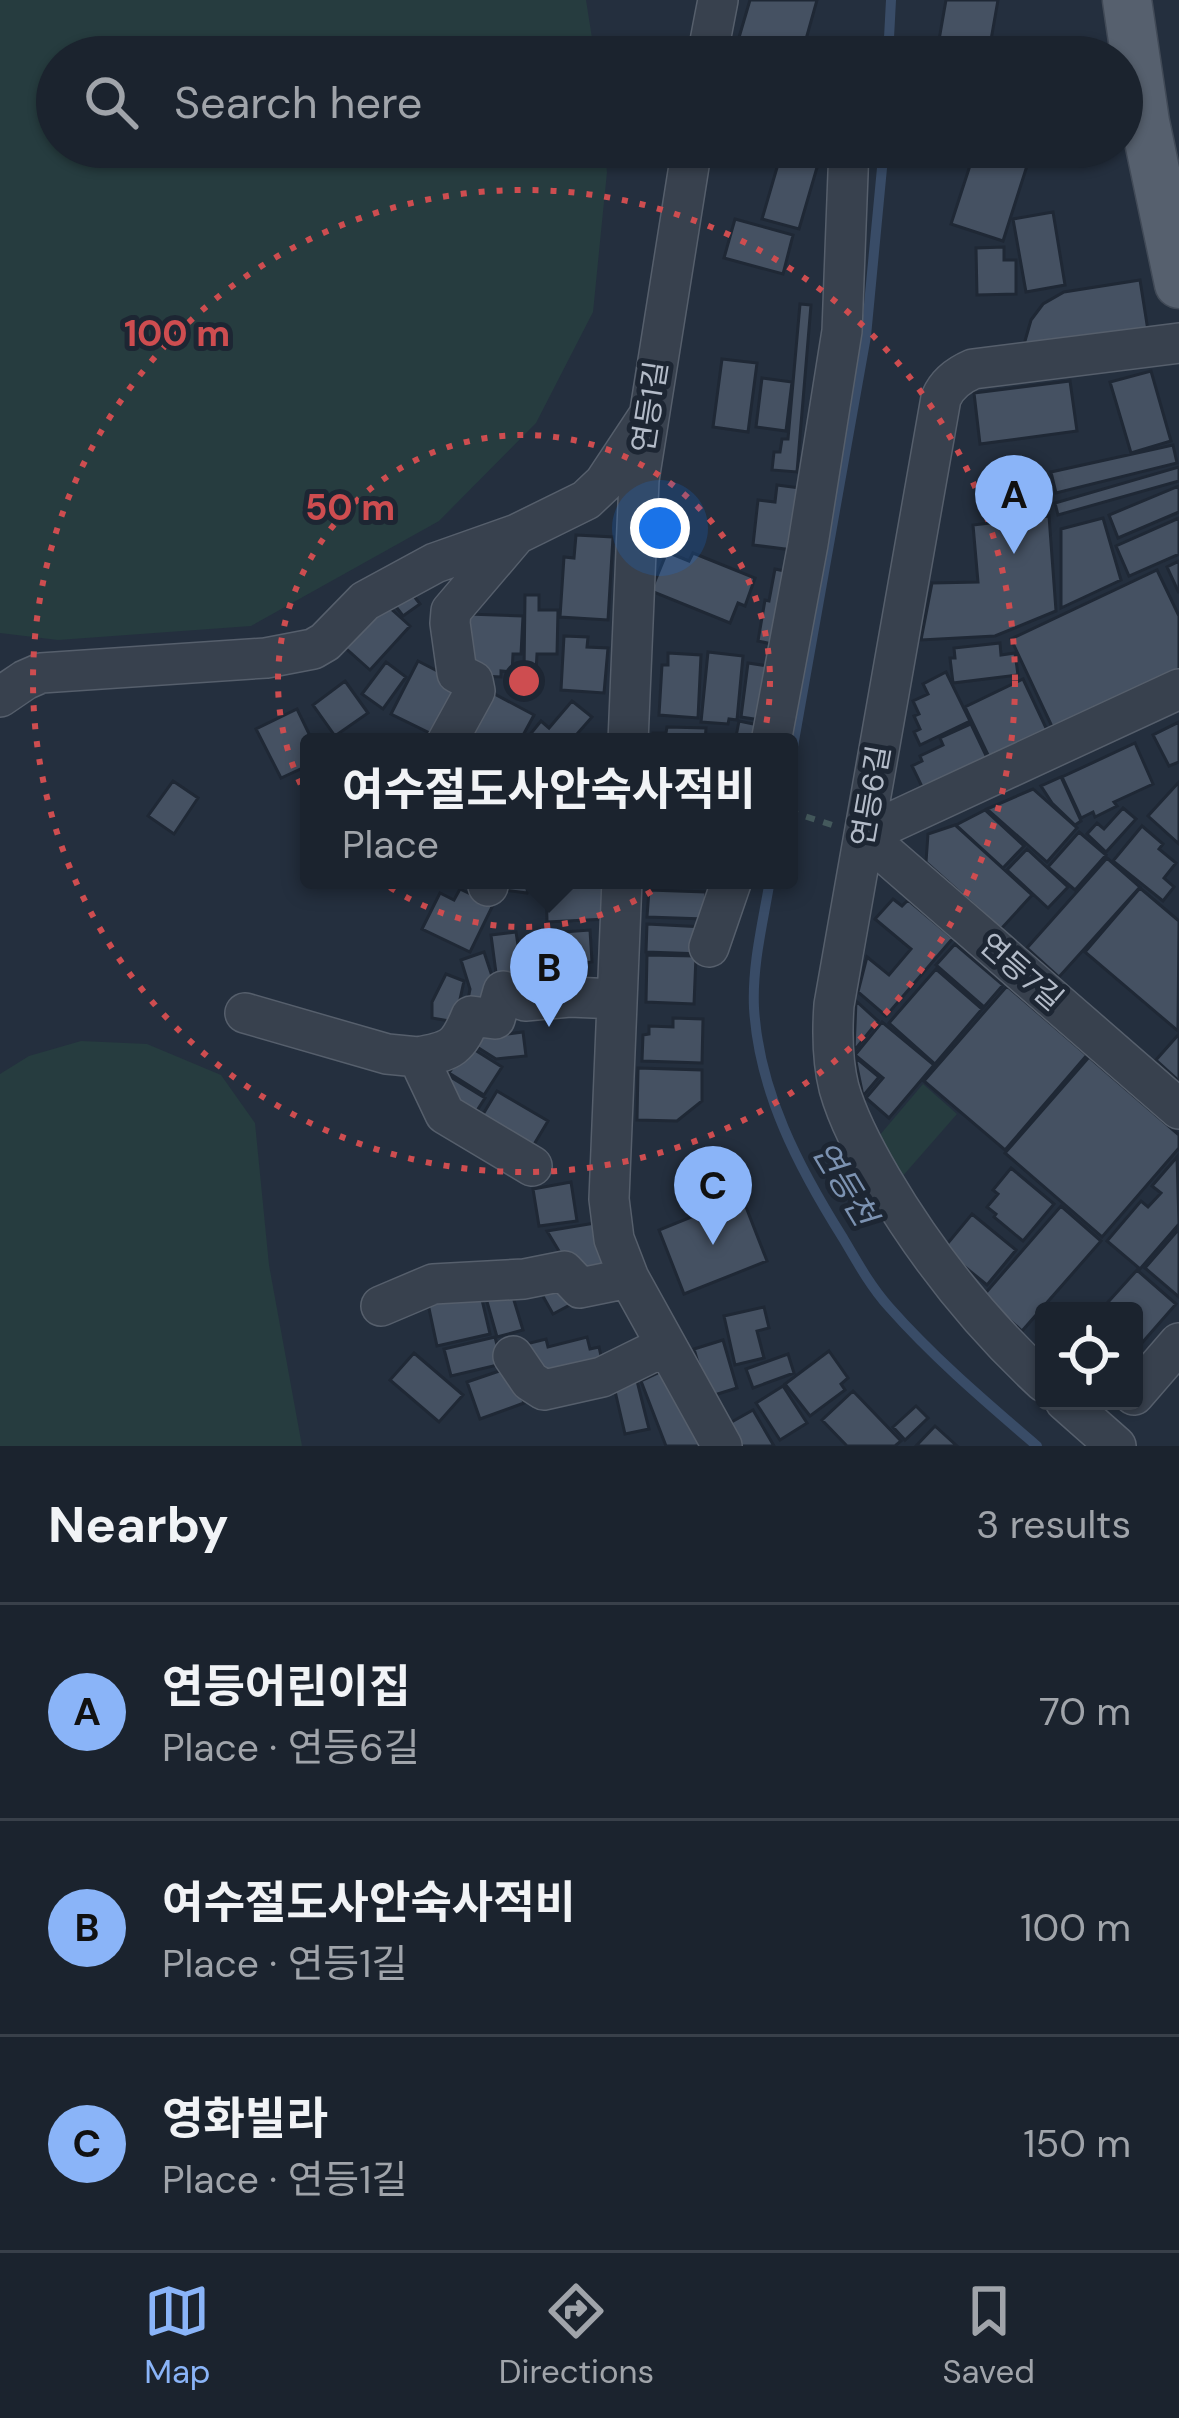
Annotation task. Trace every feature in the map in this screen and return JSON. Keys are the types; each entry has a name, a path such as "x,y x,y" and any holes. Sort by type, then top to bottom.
{"main road":[{"path":"1127,0 1132,36"},
{"path":"1143,108 1179,284"}],"street":[{"path":"710,36 716,2"},
{"name":"연등1길","path":"628,733 639,480 689,168"},
{"path":"773,733 842,331 848,168"},
{"name":"연등6길","path":"1035,1373 956,1291 874,1165 840,1093 833,1060 834,1005 945,389 973,369 1179,343"},
{"path":"0,698 41,673 266,658 313,649 365,601 435,563 517,534 596,493 649,415"},
{"path":"452,733 475,691 473,681 458,673 451,611 517,534"},
{"path":"864,835 1179,689"},
{"name":"연등7길","path":"864,835 1179,1109"},
{"path":"622,889 609,1213 629,1278 722,1446"},
{"path":"710,947 729,889"},
{"path":"245,1013 387,1054 418,1057 442,1053 460,1042 471,1016 495,1019 503,991 525,1001 617,999"},
{"path":"418,1057 445,1114 532,1166"},
{"path":"381,1306 433,1284 524,1279 564,1271 580,1288 629,1278"},
{"path":"1143,1384 1179,1343"},
{"path":"513,1356 530,1381 544,1390 602,1377 665,1346"},
{"path":"1073,1410 1103,1442 1123,1410"}],"green space":[{"path":"0,0 586,0 592,36 36,36 36,168 607,168 607,172 593,312 536,423 439,521 251,626 58,640 0,633"},
{"path":"81,1041 147,1044 221,1075 255,1123 269,1265 302,1446 0,1446 0,1074 29,1056"},
{"path":"923,1084 957,1114 901,1178 879,1136"}],"building":[{"path":"750,0 817,0 807,36 739,36"},
{"path":"946,0 998,0 992,36 940,36"},
{"path":"777,168 817,168 799,229 762,219"},
{"path":"969,168 1026,168 1003,241 951,224"},
{"path":"1053,212 1065,285 1026,292 1013,219"},
{"path":"735,219 793,235 783,274 724,258"},
{"path":"1004,247 1004,260 1016,260 1016,294 977,295 976,248"},
{"path":"1140,280 1149,337 1026,355 1031,320 1043,304 1064,292"},
{"path":"800,304 811,305 797,472 772,470 774,452 780,452 782,439 788,439"},
{"path":"722,359 757,363 748,432 713,427"},
{"path":"1151,371 1171,441 1131,453 1110,382"},
{"path":"762,378 792,382 786,431 756,427"},
{"path":"1070,381 1077,431 980,444 974,393"},
{"path":"1173,445 1177,463 1056,493 1051,472"},
{"path":"1179,467 1179,481 1058,515 1055,503"},
{"path":"777,485 800,488 793,550 753,545 758,500 775,502"},
{"path":"1179,486 1179,512 1118,538 1109,515"},
{"path":"1049,516 1056,611 995,636 921,640 932,583 978,582 973,525"},
{"path":"1103,518 1121,580 1061,608 1061,529"},
{"path":"1179,518 1179,554 1129,576 1116,546"},
{"path":"576,535 613,537 608,620 560,617 564,557 574,558"},
{"path":"667,552 689,561 693,553 755,578 745,606 738,603 730,623 651,591"},
{"path":"1179,561 1179,593 1167,567"},
{"path":"775,569 794,573 781,646 758,641"},
{"path":"1157,570 1179,616 1179,675 1055,733 1011,639"},
{"path":"407,587 420,604 403,616 391,600"},
{"path":"525,595 539,595 539,610 558,610 557,654 537,654 536,672 524,672"},
{"path":"380,599 410,626 370,670 341,644"},
{"path":"467,614 523,616 521,654 513,654 512,672 501,671 501,677 464,675"},
{"path":"564,636 588,637 587,647 608,648 604,693 561,690"},
{"path":"1000,643 1001,655 1015,653 1018,675 953,683 950,658 955,658 954,648"},
{"path":"708,652 743,656 737,720 729,719 728,724 701,722"},
{"path":"668,653 701,655 698,718 659,715 662,665 668,665"},
{"path":"418,661 470,688 448,733 430,733 391,714"},
{"path":"386,662 406,677 383,709 362,694"},
{"path":"748,663 775,667 768,721 741,717"},
{"path":"946,672 970,721 920,745 914,732 920,729 914,716 919,714 913,701 928,694 923,684"},
{"path":"1023,679 1047,730 989,757 965,707"},
{"path":"345,681 368,713 333,733 313,705"},
{"path":"487,690 534,715 524,733 465,733"},
{"path":"572,701 592,717 578,733 531,733 541,721 549,728"},
{"path":"297,709 309,733 300,733 300,769 281,778 256,729"},
{"path":"739,721 768,727 767,733 737,733"},
{"path":"1179,722 1179,762 1169,766 1153,735"},
{"path":"971,724 990,764 926,795 912,766 922,761 920,756 943,745 940,738"},
{"path":"667,727 706,728 706,733 666,733"},
{"path":"1135,743 1153,784 1114,802 1117,806 1095,817 1093,812 1081,818 1062,777"},
{"path":"1061,777 1081,821 1075,825 1041,786"},
{"path":"173,781 198,798 174,834 148,816"},
{"path":"1179,782 1179,844 1148,816"},
{"path":"1033,789 1077,828 1047,862 987,809"},
{"path":"1123,808 1136,819 1106,852 1087,834 1097,823 1104,829"},
{"path":"985,810 1024,846 1003,868 956,825"},
{"path":"955,825 1032,895 1001,929 926,862 928,834"},
{"path":"1142,826 1176,863 1164,878 1174,887 1163,901 1113,861"},
{"path":"1079,832 1106,855 1075,890 1048,867"},
{"path":"1027,849 1068,887 1048,908 1007,870"},
{"path":"1107,858 1140,887 1059,977 1027,948"},
{"path":"1140,888 1179,921 1178,1031 1085,952"},
{"path":"460,889 493,905 470,952 422,929 440,893 454,900"},
{"path":"546,889 605,889 607,919 547,922"},
{"path":"649,890 706,892 705,919 647,917"},
{"path":"893,899 902,906 908,900 953,938 886,1016 858,992 867,957 889,975 911,949 875,919"},
{"path":"647,924 704,927 703,954 646,952"},
{"path":"590,930 592,962 581,963 584,991 539,994 535,934"},
{"path":"516,932 524,984 498,988 491,935"},
{"path":"955,944 1003,985 984,1007 936,965"},
{"path":"484,952 496,988 466,1010 470,989 461,960"},
{"path":"647,955 696,956 694,1004 646,1002"},
{"path":"936,969 982,1009 935,1064 889,1023"},
{"path":"446,974 464,981 455,1022 432,1018 432,1002"},
{"path":"1007,986 1087,1055 1005,1150 924,1081"},
{"path":"856,1001 878,1021 854,1051"},
{"path":"673,1018 703,1019 702,1063 642,1061 643,1035 649,1034 649,1026 673,1027"},
{"path":"882,1022 934,1065 889,1118 866,1098 883,1078 855,1055"},
{"path":"475,1026 491,1036 523,1032 526,1056 496,1059 466,1040"},
{"path":"1179,1034 1179,1081 1156,1060"},
{"path":"467,1045 502,1067 484,1095 449,1073"},
{"path":"855,1057 879,1077 863,1096"},
{"path":"1089,1057 1179,1135 1179,1148 1102,1237 1005,1153"},
{"path":"638,1068 702,1070 702,1101 677,1121 637,1120"},
{"path":"444,1073 485,1098 469,1123"},
{"path":"497,1091 548,1121 527,1156 476,1126"},
{"path":"1177,1157 1179,1224 1140,1269 1107,1241 1141,1201 1148,1207 1161,1193 1152,1186"},
{"path":"1011,1168 1054,1204 1023,1241 987,1207 998,1194 993,1190"},
{"path":"571,1182 577,1221 539,1226 533,1189"},
{"path":"739,1189 767,1261 684,1294 659,1230 699,1214 696,1205"},
{"path":"1061,1206 1101,1241 1047,1302 1035,1302 1035,1316 1022,1331 983,1296"},
{"path":"972,1214 1016,1250 987,1285 943,1249"},
{"path":"595,1223 606,1281 580,1286 547,1231"},
{"path":"1179,1229 1179,1297 1145,1268"},
{"path":"1137,1270 1176,1304 1143,1342 1143,1302 1108,1302"},
{"path":"567,1276 581,1299 553,1314 540,1291"},
{"path":"509,1284 523,1330 497,1337 484,1291"},
{"path":"479,1287 490,1334 437,1346 427,1299"},
{"path":"764,1307 769,1328 757,1331 764,1358 735,1365 724,1316"},
{"path":"495,1337 502,1364 451,1376 444,1349"},
{"path":"587,1337 590,1349 599,1347 605,1374 533,1376 526,1344 546,1339 548,1347"},
{"path":"723,1340 737,1388 708,1397 694,1349"},
{"path":"829,1351 848,1378 841,1384 845,1390 810,1416 785,1384"},
{"path":"414,1353 463,1395 439,1422 390,1380"},
{"path":"788,1354 794,1373 753,1388 746,1369"},
{"path":"511,1367 524,1403 480,1419 467,1382"},
{"path":"660,1372 702,1446 666,1446 641,1381"},
{"path":"635,1373 649,1429 625,1434 612,1378"},
{"path":"783,1386 807,1423 780,1440 756,1403"},
{"path":"853,1391 901,1441 895,1446 847,1446 822,1420"},
{"path":"916,1406 928,1418 905,1440 893,1427"},
{"path":"753,1410 774,1446 741,1446 728,1424"},
{"path":"935,1426 957,1446 916,1446"}],"waterway":[{"name":"연등천","path":"889,36 891,0"},
{"name":"연등천","path":"795,733 866,336 882,168"},
{"name":"연등천","path":"768,889 756,960 757,1039 773,1099 797,1157 882,1299 942,1362 1037,1446"}],"place":[{"name":"연등어린이집","path":"1014,554"},
{"name":"여수절도사안숙사적비","path":"549,1027"},
{"name":"영화빌라","path":"713,1245"}]}
